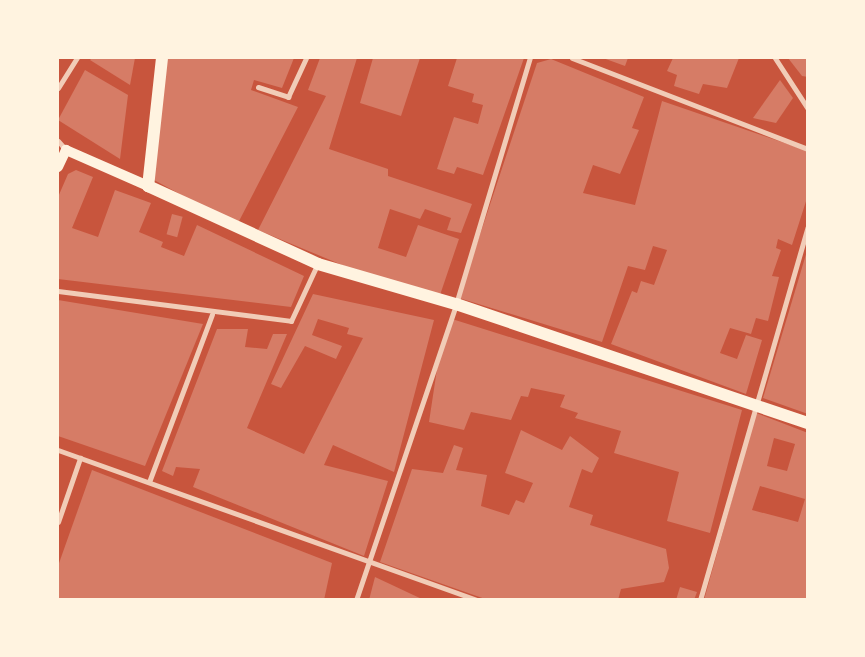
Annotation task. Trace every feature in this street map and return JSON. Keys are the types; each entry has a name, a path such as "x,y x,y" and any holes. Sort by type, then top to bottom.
{"main road":[{"path":"148,186 162,58"},
{"path":"58,167 66,150 318,264 456,304 808,423"}],"street":[{"path":"58,88 77,58"},
{"path":"258,87 288,97 306,58"},
{"path":"356,600 456,304 530,58"},
{"path":"572,58 808,149"},
{"path":"775,58 808,109"},
{"path":"804,103 808,96"},
{"path":"58,140 66,150"},
{"path":"700,600 808,227"},
{"path":"58,291 212,314 291,321 318,264"},
{"path":"149,482 212,314"},
{"path":"58,450 477,600"},
{"path":"58,522 80,458"}],"building":[{"path":"92,58 135,58 130,85 90,60"},
{"path":"167,58 294,58 282,88 254,80 251,90 298,107 237,225 154,180"},
{"path":"320,58 357,58 329,149 388,169 388,176 472,204 461,233 447,230 451,218 425,209 420,219 390,209 378,248 406,257 418,225 459,239 439,298 359,272 258,230 326,96 308,90"},
{"path":"373,58 420,58 401,116 360,103"},
{"path":"457,58 524,58 483,175 457,167 454,174 437,169 454,117 478,124 483,105 472,102 474,94 448,86"},
{"path":"603,58 628,58 625,66"},
{"path":"673,58 739,58 727,88 703,84 699,94 674,86 677,75 667,71"},
{"path":"788,58 808,58 808,77 802,76"},
{"path":"551,59 644,97 632,128 639,130 620,174 593,165 583,193 635,205 662,101 808,151 808,195 792,245 778,239 776,248 781,250 772,276 779,277 768,321 756,318 751,334 730,328 720,353 737,359 746,335 762,340 746,394 611,344 632,291 637,293 641,281 654,285 667,250 653,246 645,270 628,266 602,342 459,298 537,63"},
{"path":"85,70 128,95 120,159 58,120"},
{"path":"780,80 793,98 776,123 753,118"},
{"path":"76,170 93,177 72,228 98,237 115,190 151,203 139,232 163,242 161,247 184,256 197,225 304,276 291,307 58,279 58,197 68,174"},
{"path":"172,214 183,217 177,237 167,234"},
{"path":"808,251 808,414 763,398"},
{"path":"313,294 434,320 394,472 333,445 324,465 388,481 364,556 193,487 200,469 176,467 173,476 162,471 217,329 248,329 245,347 267,349 273,334 287,334 247,428 304,454 363,338 347,334 349,328 318,319 312,335 342,346 336,359 305,346 281,388 271,384"},
{"path":"58,300 203,324 145,466 58,436"},
{"path":"452,319 742,410 710,533 667,521 679,472 614,453 621,431 575,418 578,413 560,407 565,395 531,388 528,397 521,396 511,420 471,412 464,430 429,422 437,369"},
{"path":"756,413 808,433 808,600 704,600","holes":["774,438 795,444 787,471 767,466","760,486 805,499 798,522 752,510"]},
{"path":"521,430 562,450 570,436 599,458 592,473 582,469 569,507 593,515 590,525 666,549 669,568 664,582 621,589 618,600 488,600 380,562 412,469 443,473 454,445 463,448 456,470 487,475 481,506 509,515 516,500 524,503 533,483 505,473"},
{"path":"92,470 332,563 324,600 58,600 58,566"},
{"path":"375,577 424,600 369,600"},
{"path":"680,587 697,592 694,600 676,600"}]}
